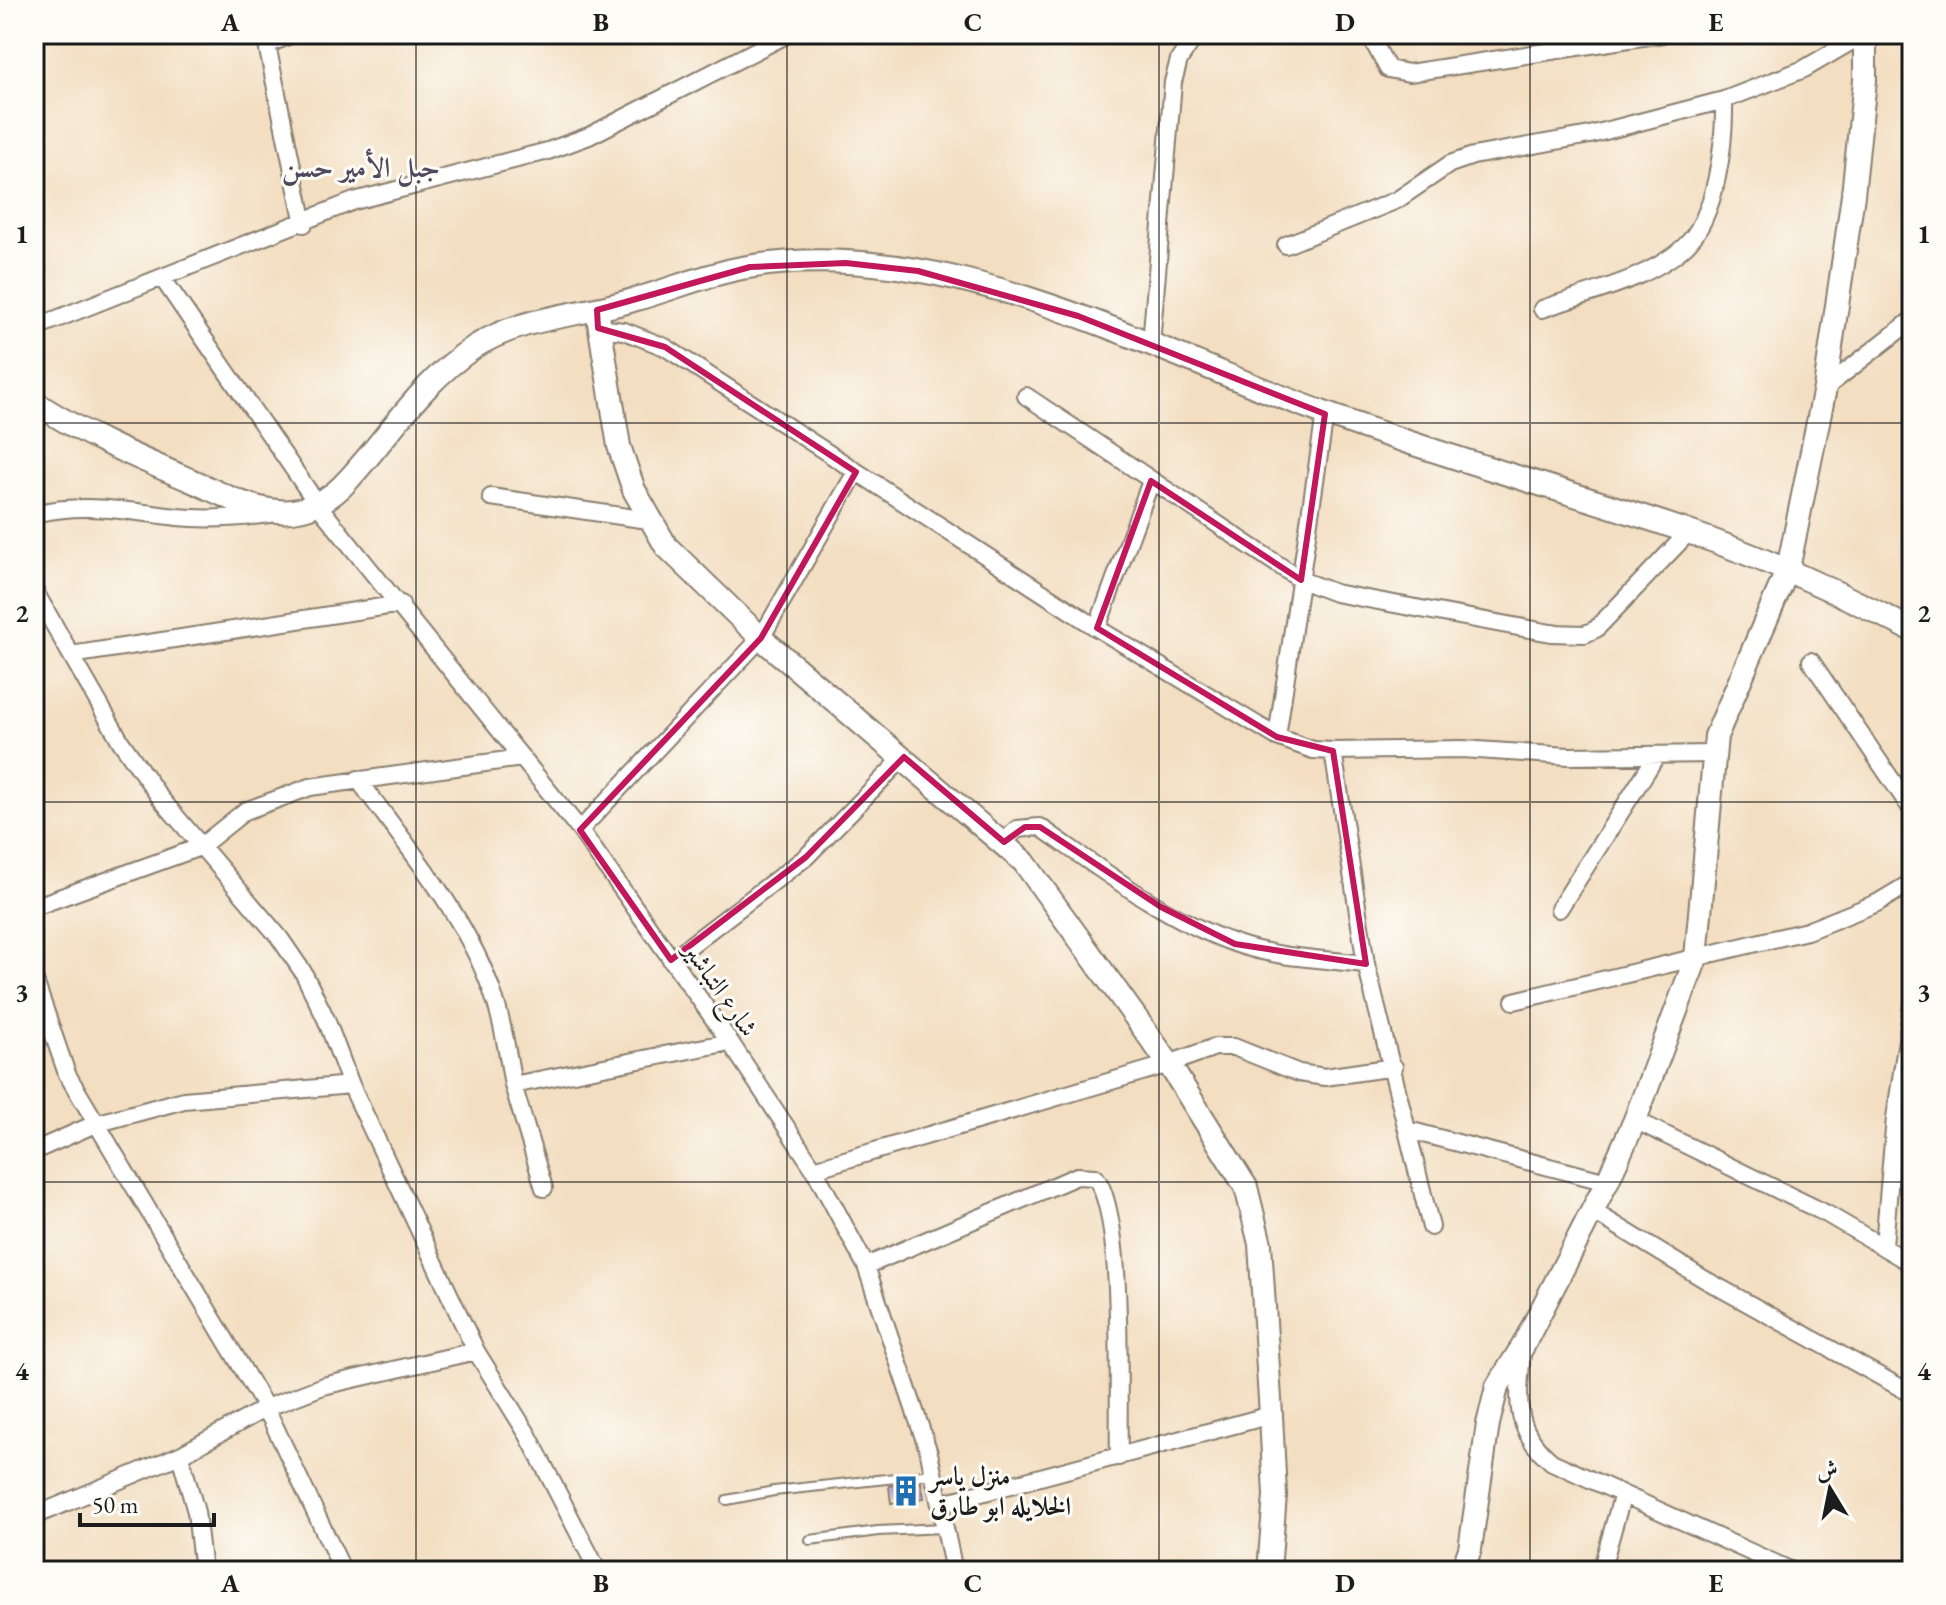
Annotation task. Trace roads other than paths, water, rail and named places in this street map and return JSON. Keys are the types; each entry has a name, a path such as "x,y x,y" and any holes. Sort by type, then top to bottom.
{"street":[{"path":"292,34 266,39 304,224"},
{"path":"34,328 304,224 354,201 548,151 589,136 788,34"},
{"path":"1151,344 1162,242 1173,82 1179,60 1196,34"},
{"path":"1369,34 1388,69 1399,73 1662,34"},
{"path":"1286,245 1397,200 1436,172 1473,156 1590,135 1724,100 1804,69 1864,34 1865,80 1853,195 1825,388 1788,569 1720,719 1712,754 1696,958 1635,1120 1607,1182 1523,1346 1497,1387 1488,1424 1470,1549 1462,1571"},
{"path":"1542,309 1640,273 1666,261 1689,242 1711,196 1720,165 1725,142 1724,100"},
{"path":"34,514 63,507 115,507 179,517 240,518 318,505 347,482 419,394 473,348 514,327 598,319 708,275 750,267 846,263 918,271 1003,291 1151,344 1325,414 1689,532 1788,569 1912,630"},
{"name":"شارع التباشير","path":"163,279 318,505 401,604 580,830 730,1042 814,1169 866,1266 933,1474 954,1571"},
{"path":"598,319 665,347 1097,628 1277,737 1313,750 1333,751 1462,749 1569,756 1712,754"},
{"path":"598,319 619,446 648,520 666,546 694,577 761,638 1004,842 1038,879 1169,1064 1239,1173 1255,1212 1271,1415 1275,1495 1269,1571"},
{"path":"1825,388 1912,320"},
{"path":"1026,396 1301,580 1335,593 1551,633 1585,634 1596,629 1689,532"},
{"path":"34,402 84,435 242,503 280,512"},
{"path":"1277,737 1325,414"},
{"path":"580,830 761,638 856,472"},
{"path":"1097,628 1151,481"},
{"path":"491,497 648,520"},
{"path":"34,590 121,742 200,847 279,937 303,972 326,1019 351,1085 476,1351 528,1435 598,1571"},
{"path":"71,655 401,604"},
{"path":"1811,661 1912,810"},
{"path":"1333,751 1366,964 1394,1067 1431,1227"},
{"path":"1559,909 1657,755"},
{"path":"671,960 806,857 904,757"},
{"path":"34,907 200,847 229,821 270,799 310,787 358,779 522,758"},
{"path":"358,779 421,867 470,944 496,1001 513,1085 544,1188"},
{"path":"1004,842 1017,829 1040,827 1161,907 1235,944 1277,954 1366,964"},
{"path":"1514,1001 1807,931 1843,919 1912,882"},
{"path":"34,978 67,1074 266,1408 343,1571"},
{"path":"1884,1245 1895,1118 1912,1007"},
{"path":"513,1085 730,1042"},
{"path":"814,1169 1169,1064 1215,1047 1234,1047 1299,1073 1325,1077 1394,1067"},
{"path":"34,1151 95,1124 184,1100 351,1085"},
{"path":"1635,1120 1884,1245 1912,1264"},
{"path":"1408,1130 1607,1182"},
{"path":"866,1266 1077,1176 1095,1177 1105,1194 1115,1250 1119,1457"},
{"path":"1591,1210 1704,1279 1912,1394"},
{"path":"1523,1346 1518,1396 1523,1427 1532,1446 1552,1462 1622,1497 1792,1571"},
{"path":"34,1516 180,1455 266,1408 323,1386 476,1351"},
{"path":"940,1504 1271,1415"},
{"path":"180,1455 196,1512 203,1571"},
{"path":"1601,1571 1622,1497"}],"lane":[{"path":"727,1500 774,1491 933,1474"},
{"path":"810,1540 878,1531 945,1528"}],"place":[{"name":"منزل ياسر الخلايله ابو طارق","path":"906,1491"}],"district":[{"name":"جبل الأمير حسن","path":"361,167"}]}
